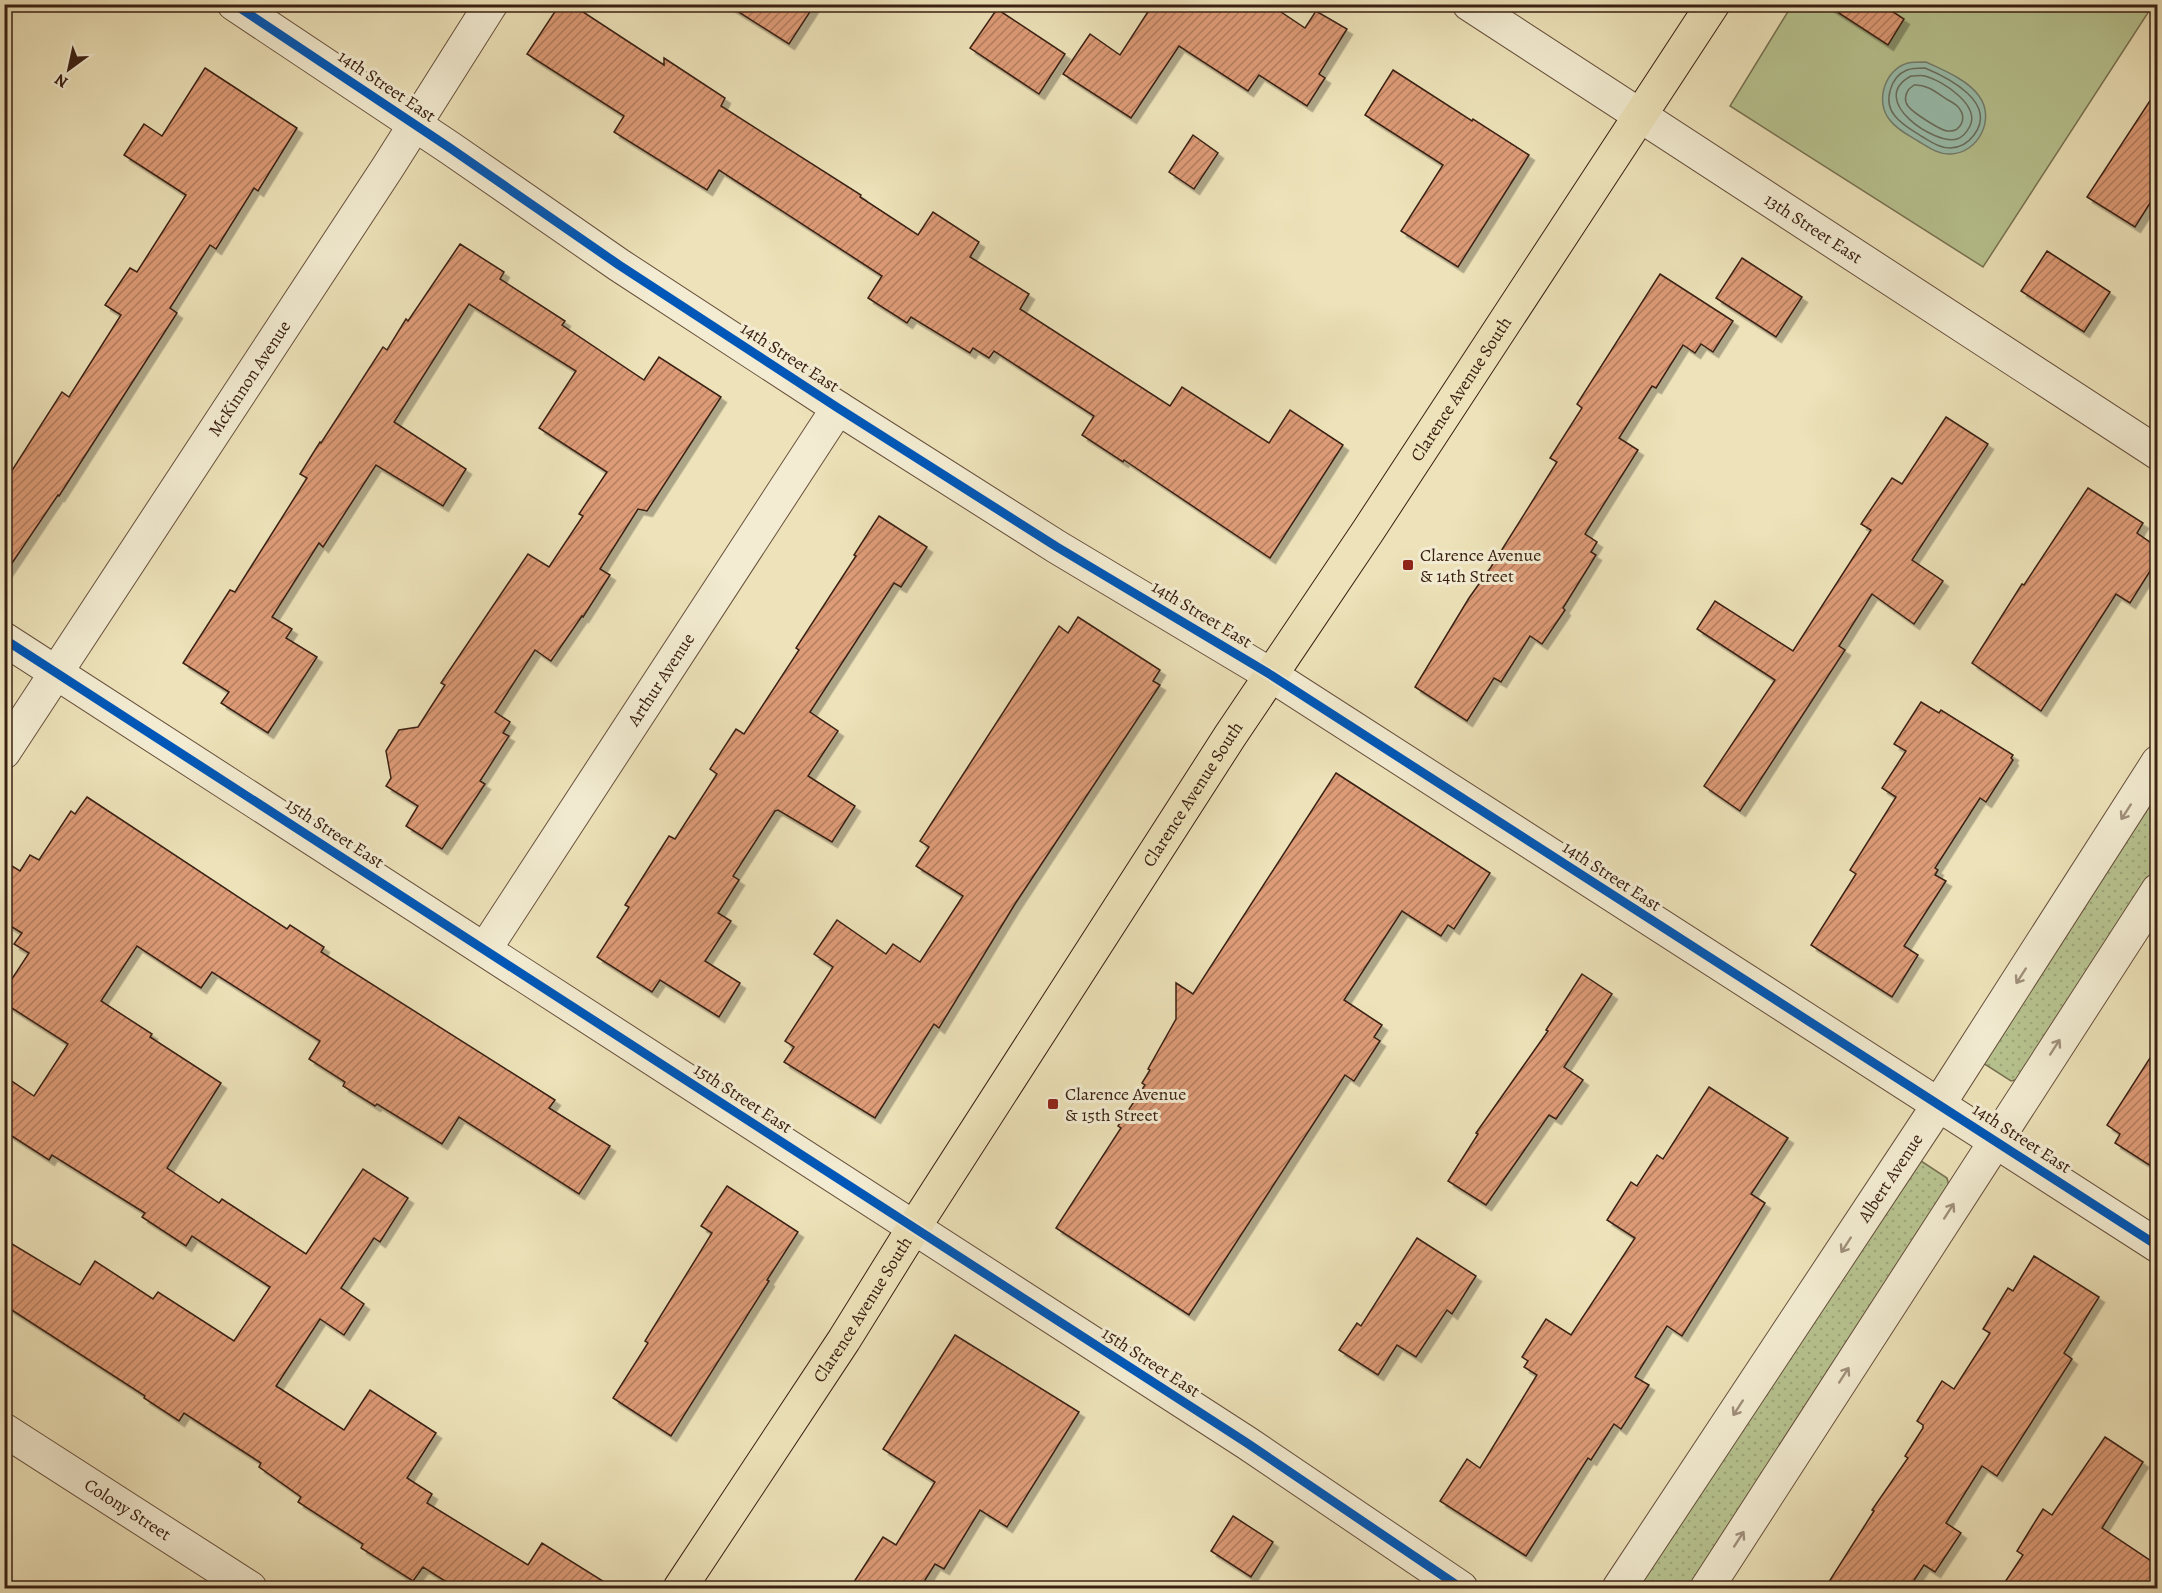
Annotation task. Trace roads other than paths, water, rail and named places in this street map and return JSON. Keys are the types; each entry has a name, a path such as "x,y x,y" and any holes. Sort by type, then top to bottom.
{"main road":[{"name":"Clarence Avenue South","path":"680,1588 844,1340 913,1229 1271,675 1713,4"}],"street":[{"name":"14th Street East","path":"234,4 619,265 838,408 1057,547 1271,675 2157,1246"},
{"name":"McKinnon Avenue","path":"4,752 415,125 491,4"},
{"name":"13th Street East","path":"1469,4 2157,453"},
{"name":"Arthur Avenue","path":"485,950 838,408"},
{"name":"15th Street East","path":"4,639 1247,1443 1461,1588"},
{"name":"Albert Avenue","path":"1619,1588 1939,1104 2157,762"},
{"path":"1707,1588 2157,890"},
{"name":"Colony Street","path":"4,1430 250,1588"}],"water":[{"path":"1926,62 1968,85 1984,105 1986,115 1981,133 1969,148 1961,152 1947,154 1930,148 1899,129 1885,112 1883,95 1893,72 1908,63"}],"place":[{"name":"Clarence Avenue & 14th Street","path":"1408,565"},
{"name":"Clarence Avenue & 15th Street","path":"1053,1104"}]}
